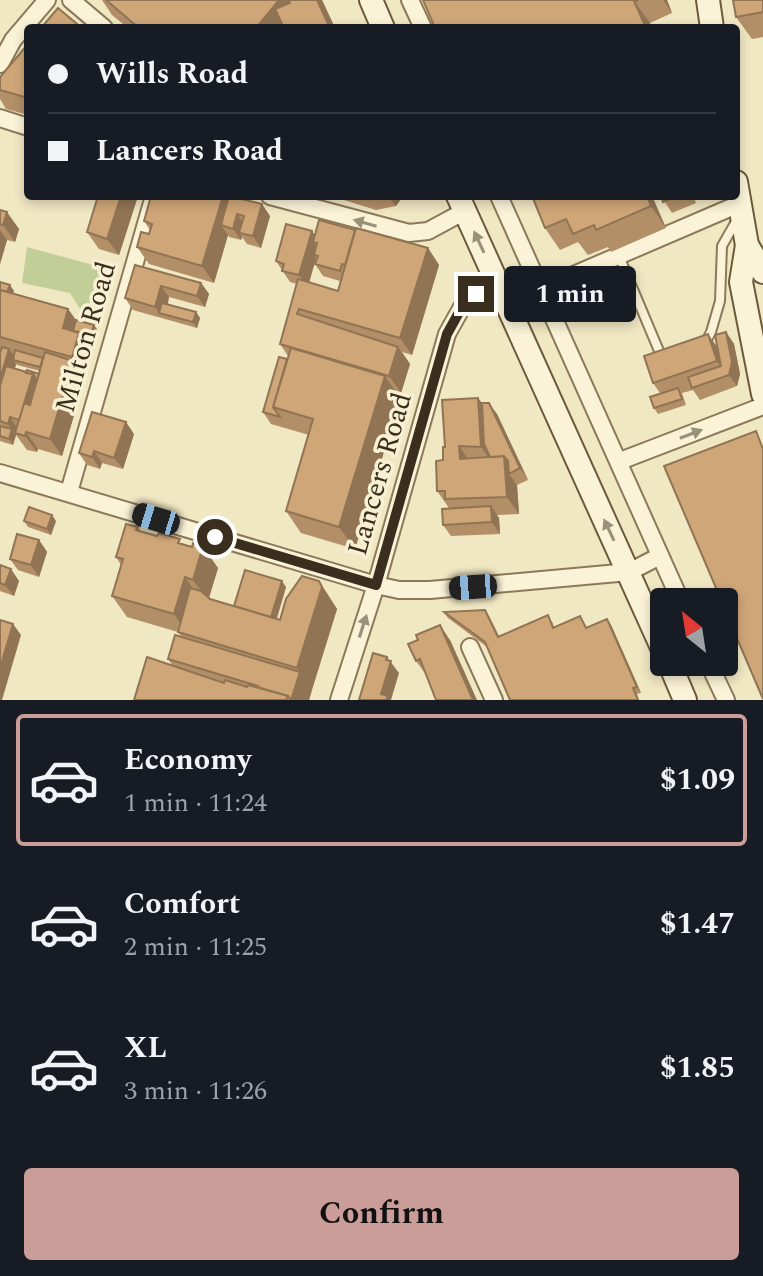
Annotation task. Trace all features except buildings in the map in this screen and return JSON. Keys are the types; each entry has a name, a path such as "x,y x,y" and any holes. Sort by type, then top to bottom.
{"main road":[{"path":"371,0 381,24"},
{"path":"708,0 711,24"},
{"path":"739,200 747,245 741,282 763,394"},
{"path":"462,204 650,620"},
{"path":"747,245 763,272"},
{"path":"675,676 685,700"}],"street":[{"path":"27,24 47,0"},
{"path":"71,0 99,24"},
{"path":"410,0 421,24"},
{"path":"0,64 24,27"},
{"path":"0,118 24,126"},
{"name":"Milton Road","path":"69,492 153,200"},
{"path":"501,200 675,588"},
{"path":"541,289 739,200"},
{"path":"305,202 409,233 428,231 462,204"},
{"name":"Lancers Road","path":"339,700 376,585 447,334 462,307 497,280"},
{"path":"620,461 763,406"},
{"path":"0,473 399,590 430,590 629,572 660,556"},
{"path":"470,647 494,700"},
{"path":"715,676 726,700"}],"lane":[{"path":"691,351 704,345 711,332 721,294 722,246 739,200"},
{"path":"619,256 664,363 677,357"}],"green space":[{"path":"27,247 115,271 102,308 80,309 70,293 22,283"}],"route":[{"path":"215,537 376,585 447,334 462,307 476,294"}]}
